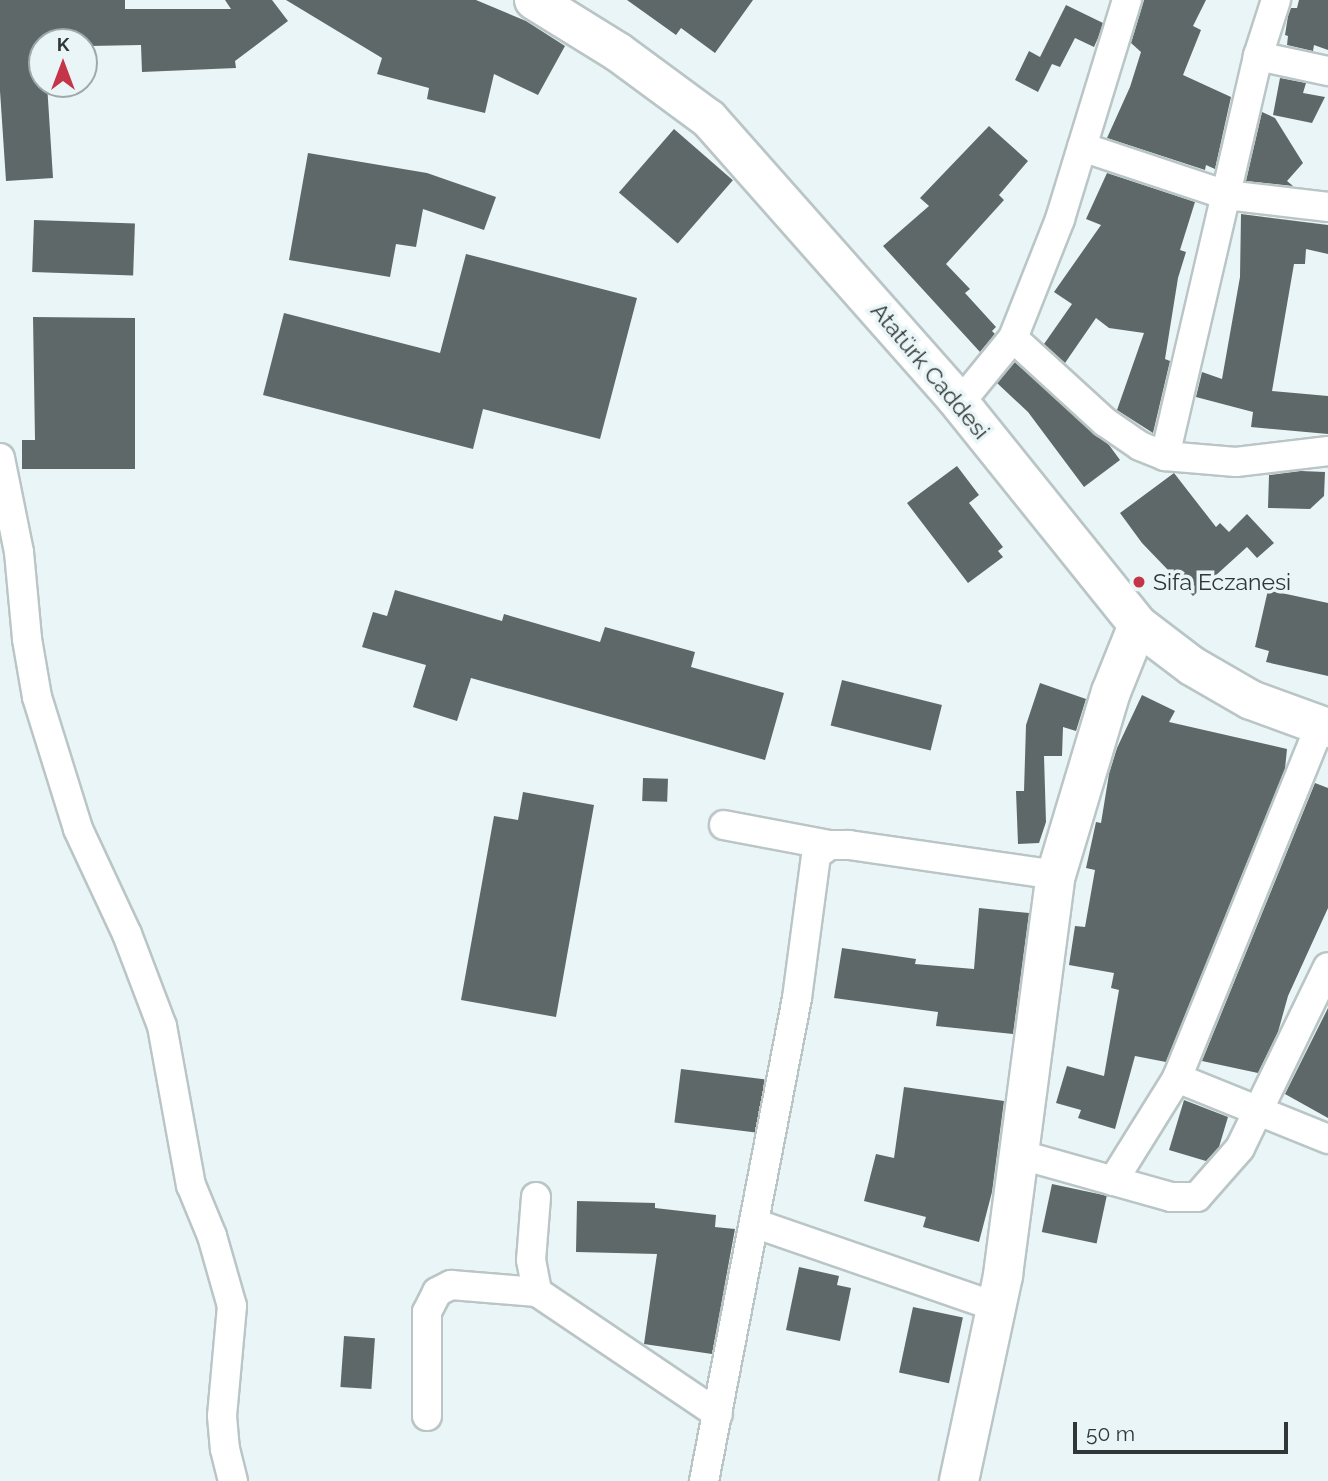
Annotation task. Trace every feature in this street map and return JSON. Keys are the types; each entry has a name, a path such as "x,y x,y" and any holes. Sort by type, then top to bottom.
{"main road":[{"name":"Atatürk Caddesi","path":"534,0 618,52 709,119 959,404 1138,625 1192,666 1251,700 1325,726"},
{"path":"959,1481 996,1307 1056,875 1111,692 1138,625"}],"street":[{"path":"959,404 1013,338 1059,219 1127,0"},
{"path":"1166,456 1258,56 1276,0"},
{"path":"1258,56 1328,71"},
{"path":"1082,147 1226,195 1328,206"},
{"path":"1013,338 1105,422 1140,446 1166,456 1236,462 1328,451"},
{"path":"0,458 17,539 27,639 37,697 78,829 127,934 162,1026 191,1185 212,1236 232,1306 222,1416 225,1449 233,1481"},
{"path":"1113,1181 1177,1078 1325,726"},
{"path":"724,825 830,845 1056,875"},
{"path":"704,1481 797,999 816,855 830,845"},
{"path":"1018,1154 1171,1197 1197,1197 1240,1148 1328,967"},
{"path":"1177,1078 1328,1139"},
{"path":"536,1197 531,1260 537,1292"},
{"path":"754,1223 996,1307"},
{"path":"427,1416 427,1312 436,1292 451,1285 478,1285 537,1292 718,1414"}],"building":[{"path":"0,0 125,0 125,9 231,9 225,0 272,0 288,21 235,61 236,68 142,72 141,45 98,46 98,28 28,28 28,98 48,98 53,178 6,181 0,91"},
{"path":"286,0 476,0 526,21 565,46 538,95 494,74 485,113 427,99 429,88 377,74 382,58"},
{"path":"627,0 753,0 715,53 681,28 676,35"},
{"path":"1144,0 1206,0 1193,26 1201,30 1183,75 1231,97 1215,169 1206,165 1205,170 1107,138 1130,87 1141,52 1131,43"},
{"path":"1299,0 1328,0 1328,50 1314,45 1313,51 1287,45 1288,36 1285,35 1288,16 1291,8 1297,8"},
{"path":"1066,5 1103,23 1094,47 1075,38 1060,67 1052,64 1038,92 1015,80 1029,51 1040,57"},
{"path":"1280,78 1306,83 1303,93 1325,97 1312,123 1273,115"},
{"path":"1262,112 1275,118 1303,163 1287,181 1293,186 1246,181"},
{"path":"989,126 1028,161 999,195 1004,200 946,264 970,289 965,293 996,327 992,331 995,334 980,352 883,246 929,206 920,198"},
{"path":"674,129 733,180 678,244 619,192"},
{"path":"308,153 427,173 496,197 484,230 423,209 416,247 396,244 390,277 289,260"},
{"path":"1107,173 1195,202 1180,250 1186,252 1178,278 1165,359 1170,361 1153,433 1117,410 1144,333 1109,328 1096,318 1065,363 1044,344 1072,304 1054,292 1101,225 1086,219"},
{"path":"1241,214 1328,225 1328,254 1306,249 1305,264 1294,264 1272,391 1328,396 1328,434 1251,427 1253,412 1196,397 1202,372 1222,379 1240,277"},
{"path":"34,220 135,224 133,275 32,272"},
{"path":"466,254 637,298 600,439 483,409 473,449 263,395 284,313 440,353"},
{"path":"33,317 135,318 135,469 22,469 22,440 35,440"},
{"path":"1015,362 1109,445 1120,460 1084,487 1028,412 997,383"},
{"path":"957,466 979,495 969,503 1003,547 998,551 1003,557 968,583 907,503"},
{"path":"1301,471 1325,472 1324,496 1310,509 1268,508 1269,475"},
{"path":"1174,473 1216,527 1220,523 1229,532 1247,514 1274,543 1257,558 1247,547 1193,596 1142,543 1120,513"},
{"path":"395,590 502,621 504,614 600,642 605,627 695,652 691,667 784,693 765,760 471,678 457,721 413,707 426,665 362,647 373,612 387,616"},
{"path":"1268,590 1328,603 1328,676 1266,662 1269,651 1255,647"},
{"path":"842,680 942,705 931,751 831,726"},
{"path":"1040,683 1086,699 1076,731 1063,727 1062,756 1044,756 1046,822 1039,843 1018,844 1016,791 1024,791 1026,725"},
{"path":"1142,695 1175,711 1169,722 1287,749 1285,769 1166,1062 1135,1056 1115,1129 1078,1118 1081,1110 1056,1103 1067,1066 1104,1076 1119,990 1111,988 1114,973 1069,965 1075,926 1085,927 1095,870 1086,868 1096,822 1101,823 1109,774 1117,748"},
{"path":"643,778 668,779 667,802 642,801"},
{"path":"1315,783 1328,788 1328,908 1288,996 1278,1032 1258,1073 1202,1061"},
{"path":"523,792 594,805 556,1017 461,1000 494,816 518,820"},
{"path":"979,908 1029,913 1013,1034 936,1026 938,1012 834,998 842,948 916,959 915,964 974,969"},
{"path":"1328,1008 1328,1118 1285,1094"},
{"path":"681,1069 764,1079 758,1133 674,1123"},
{"path":"904,1087 1004,1101 992,1192 979,1242 923,1227 926,1217 864,1201 876,1154 894,1158"},
{"path":"1184,1100 1228,1117 1219,1147 1206,1161 1169,1150"},
{"path":"1052,1184 1107,1196 1097,1244 1042,1232"},
{"path":"577,1201 655,1203 655,1208 716,1215 715,1227 735,1229 712,1354 644,1344 657,1254 576,1252"},
{"path":"799,1267 839,1276 837,1285 851,1288 840,1341 786,1330"},
{"path":"913,1307 963,1318 949,1383 899,1373"},
{"path":"344,1336 375,1338 371,1389 340,1387"}],"place":[{"name":"Sifa Eczanesi","path":"1139,582"}]}
